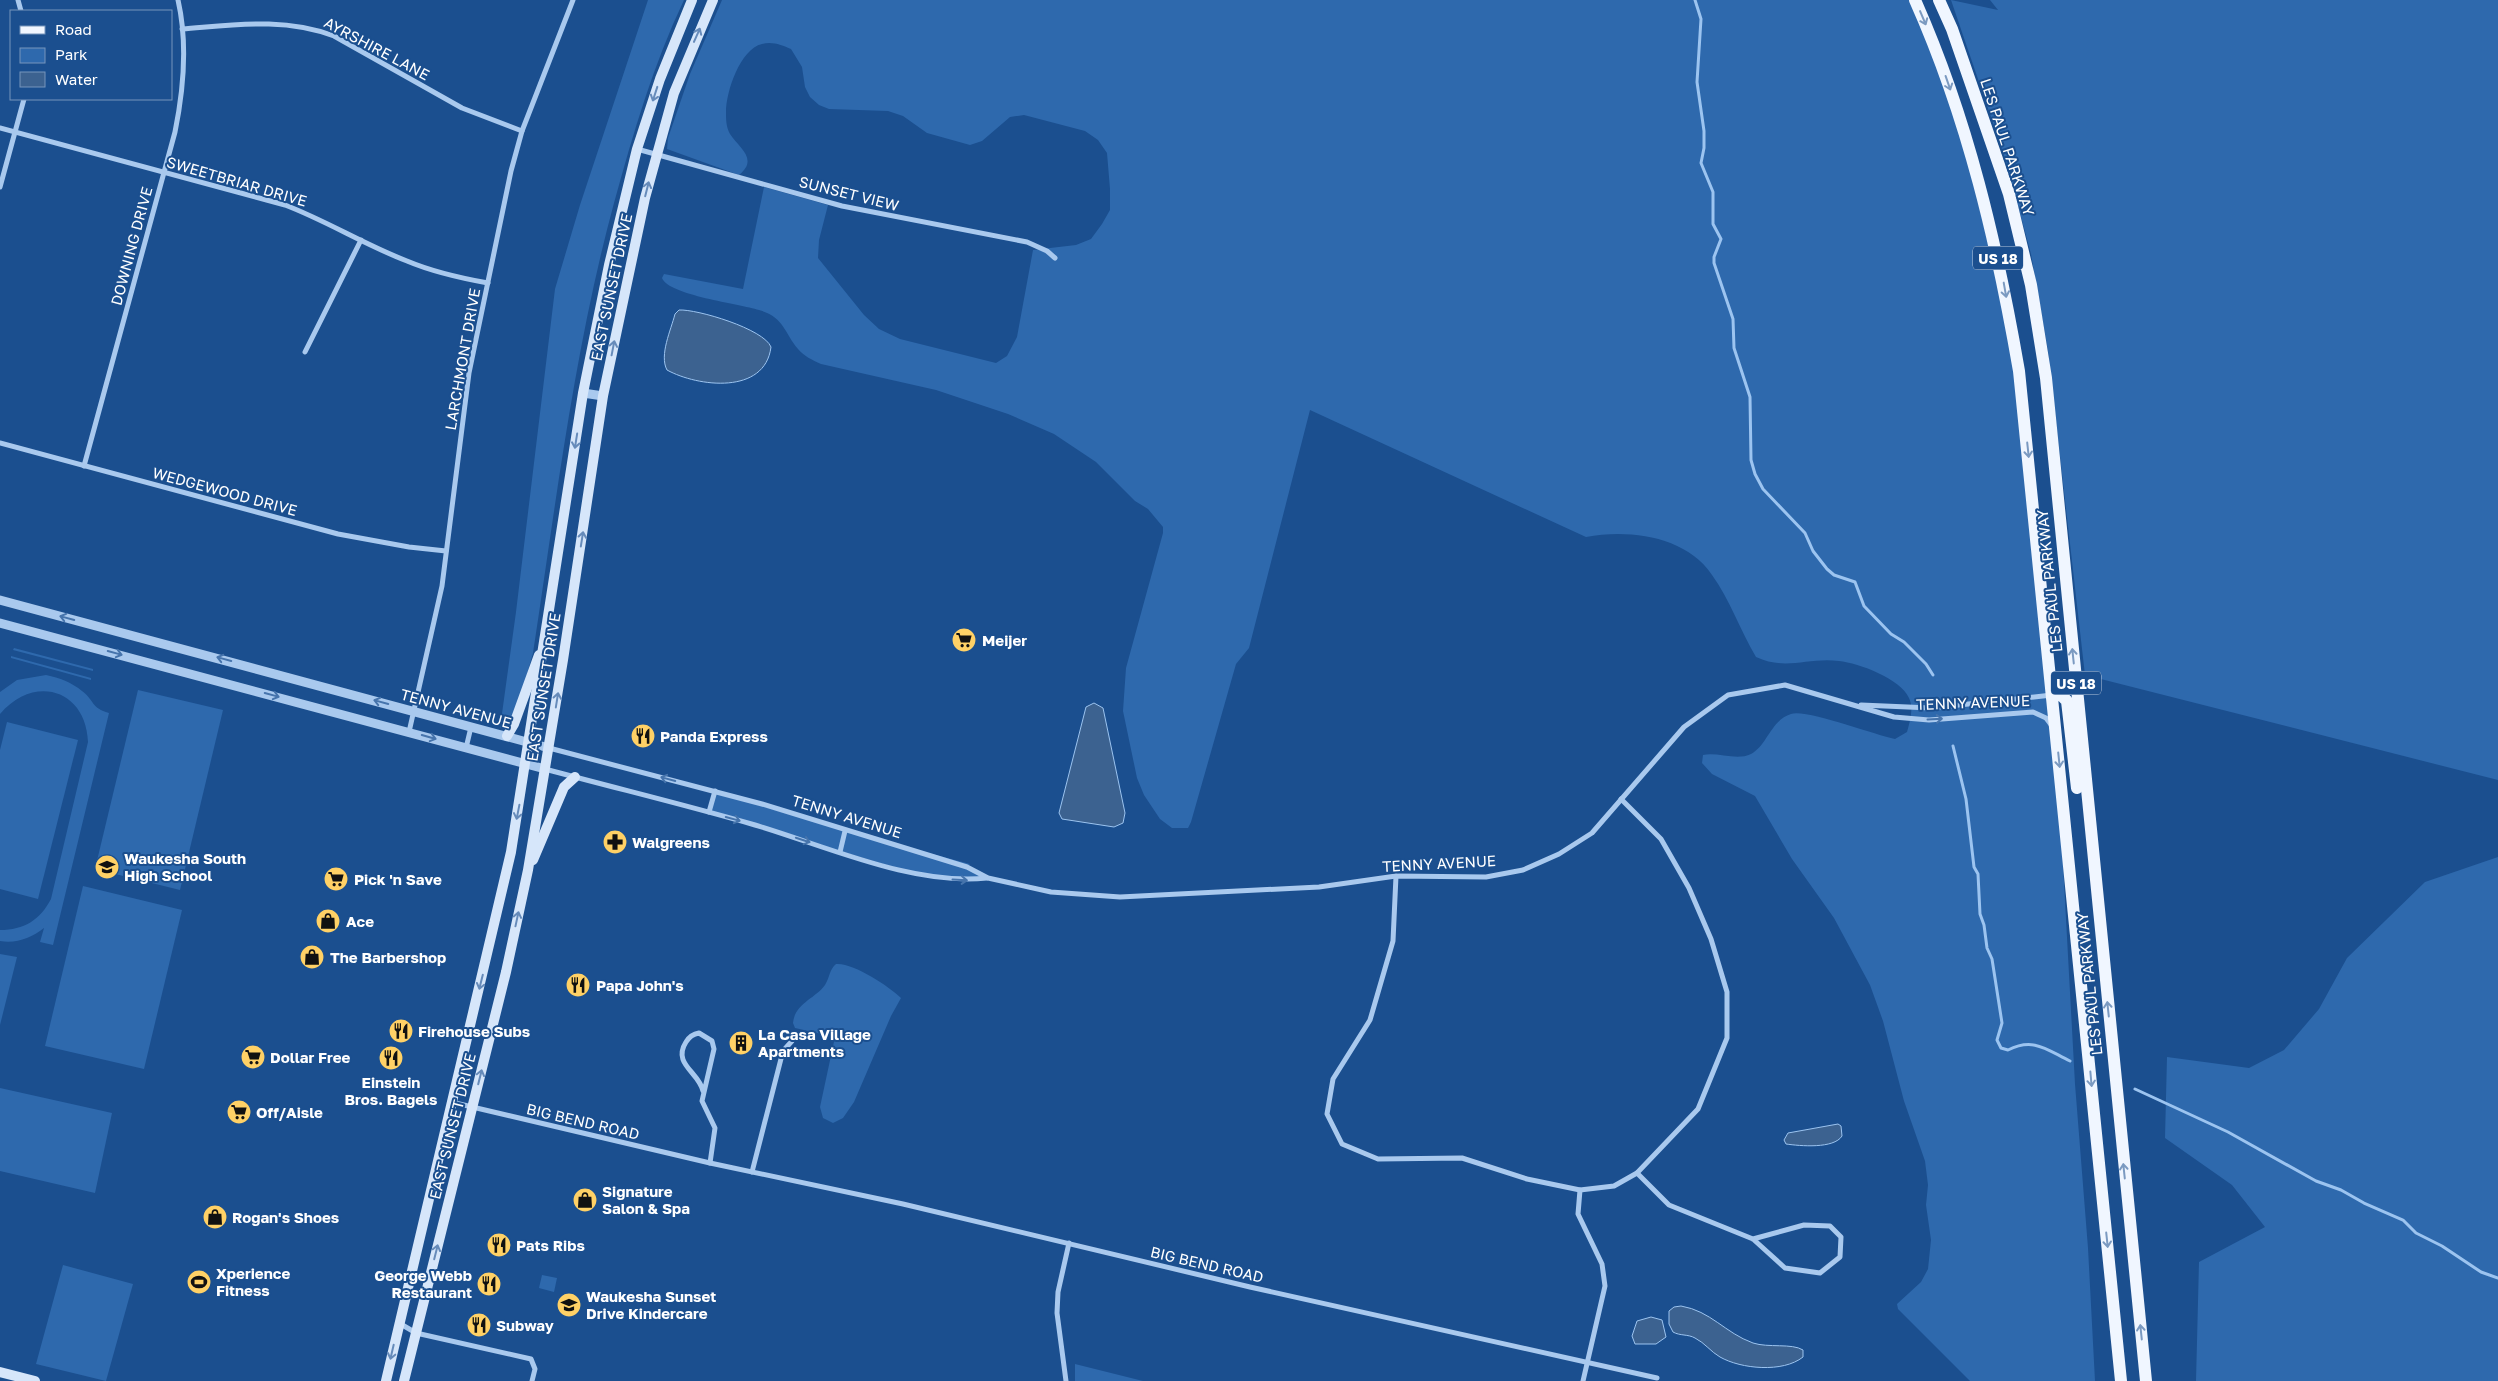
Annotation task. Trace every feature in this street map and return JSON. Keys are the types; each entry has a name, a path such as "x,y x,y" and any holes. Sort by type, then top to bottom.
{"main road":[{"name":"EAST SUNSET DRIVE","path":"386,1381 504,884 526,764 583,393 609,265 637,149 660,79 692,0"},
{"name":"EAST SUNSET DRIVE","path":"404,1381 506,972 528,870 549,748 603,396 656,154 674,93 713,0"},
{"name":"LES PAUL PARKWAY","path":"1915,0 1946,76 1974,163 2001,269 2019,371 2121,1381"},
{"name":"LES PAUL PARKWAY","path":"1939,0 1952,29 2009,194 2030,285 2046,378 2146,1381"},
{"path":"507,736 514,724 532,668 543,645"},
{"path":"2053,694 2062,696 2067,702 2084,849 2098,913"},
{"path":"528,870 564,787 575,777"},
{"path":"0,1372 35,1381"}],"street":[{"name":"DOWNING DRIVE","path":"84,466 164,173 182,95 184,59 178,0"},
{"name":"LARCHMONT DRIVE","path":"408,732 436,621 469,373 511,171 522,131 573,0"},
{"name":"AYRSHIRE LANE","path":"182,29 267,23 314,29 334,36 462,108 522,131"},
{"path":"0,187 24,100"},
{"name":"SWEETBRIAR DRIVE","path":"0,128 285,205 329,223 360,240 424,268 488,284"},
{"name":"SUNSET VIEW","path":"637,149 842,206 1027,242 1047,251 1055,258"},
{"path":"305,352 360,240"},
{"path":"583,393 603,396"},
{"name":"WEDGEWOOD DRIVE","path":"0,443 338,534 409,548 446,551"},
{"name":"TENNY AVENUE","path":"0,600 715,792 967,867 988,878 1078,895 1134,898 1319,887 1396,876 1486,877 1523,870 1559,854 1592,833 1684,728 1728,696 1785,685 1894,717 1929,720 2033,712 2046,718 2057,733"},
{"name":"TENNY AVENUE","path":"0,623 709,812 840,852 933,877 962,881 988,878"},
{"name":"TENNY AVENUE","path":"1853,704 1931,708 2053,694"},
{"path":"466,748 471,727"},
{"path":"709,812 715,792"},
{"path":"1396,876 1393,942 1370,1020 1333,1079 1326,1114 1342,1144 1378,1159 1462,1158 1527,1179 1580,1190 1614,1186 1637,1173 1698,1110 1727,1038 1727,992 1711,939 1689,888 1661,839 1621,799"},
{"path":"840,852 846,831"},
{"path":"703,1092 700,1082 684,1064 681,1056 687,1040 699,1033 712,1041 714,1049 703,1092 703,1106 715,1128 710,1163"},
{"path":"752,1172 783,1050 792,1041"},
{"name":"BIG BEND ROAD","path":"451,1102 710,1163 903,1204 1250,1287 1657,1378"},
{"path":"1637,1173 1668,1205 1753,1239 1785,1268 1820,1273 1840,1257 1841,1237 1830,1226 1804,1225 1753,1239"},
{"path":"1580,1190 1578,1214 1602,1264 1605,1286 1582,1381"},
{"path":"1066,1381 1057,1313 1058,1292 1069,1243"},
{"path":"399,1323 416,1333 531,1360 535,1369 532,1381"}],"green space":[{"path":"648,0 684,0 644,100 600,258 567,427 533,653 524,685 509,724 500,728 555,289 580,205"},
{"path":"722,0 1912,0 1965,144 2012,348 2058,772 2075,1084 2088,1248 2095,1381 1970,1381 1898,1309 1897,1304 1921,1282 1928,1269 1931,1240 1926,1205 1928,1185 1925,1161 1904,1101 1883,1021 1870,985 1834,918 1792,859 1755,796 1712,774 1702,763 1703,755 1740,757 1751,754 1784,717 1799,713 1895,739 1907,732 1910,719 1910,702 1905,691 1898,684 1879,673 1847,662 1828,660 1777,663 1756,657 1712,575 1701,562 1687,551 1655,538 1638,535 1620,534 1586,537 1310,410 1249,648 1236,664 1191,822 1188,828 1172,828 1160,819 1144,795 1137,778 1123,711 1126,668 1163,533 1163,527 1148,509 1135,501 1096,462 1054,434 1008,414 936,390 821,364 808,358 800,351 779,321 767,313 690,294 667,284 662,278 664,274 743,289 764,187 828,205 819,240 818,258 864,315 879,329 900,339 996,363 1007,356 1017,337 1033,250 1076,245 1091,239 1110,210 1107,153 1098,140 1085,131 1024,115 1010,117 982,141 970,145 927,133 903,116 888,111 829,109 819,105 810,97 805,87 802,67 791,49 773,43 762,44 747,54 736,72 729,94 726,112 727,126 730,134 747,159 745,169 739,175 667,149 668,138 690,74"},
{"path":"1951,0 1998,10 1990,0 2498,0 2498,780 2085,675 2048,351 2031,254 2006,161"},
{"path":"14,648 93,669 93,671 13,650"},
{"path":"11,656 91,678 91,680 11,658"},
{"path":"46,675 74,685 99,709 109,713 53,945 40,942 44,928 34,935 23,939 12,942 0,941 0,930 24,926 42,913 51,899 88,742 85,724 78,710 68,699 56,693 42,691 28,694 13,702 0,714 0,692 17,680"},
{"path":"138,690 223,710 180,890 95,869"},
{"path":"7,722 78,740 38,899 0,889 0,750"},
{"path":"715,792 845,831 970,864 967,867 988,878 962,881 904,870 709,812"},
{"path":"2498,857 2498,1381 2196,1381 2199,1262 2265,1227 2232,1185 2165,1138 2167,1057 2249,1068 2284,1050 2319,1009 2347,958 2425,882"},
{"path":"83,886 182,910 144,1069 45,1046"},
{"path":"0,954 17,957 0,1025"},
{"path":"836,964 843,964 860,971 879,981 901,998 891,1016 854,1102 843,1118 833,1123 823,1118 820,1107 835,1037 795,1028 793,1023 797,1011 821,990"},
{"path":"0,1088 112,1113 95,1193 0,1171"},
{"path":"63,1265 133,1284 106,1381 36,1364"},
{"path":"542,1275 557,1278 554,1292 539,1288"},
{"path":"1075,1364 1143,1381 1075,1381"}],"water":[{"path":"679,310 700,313 729,321 756,333 766,340 771,347 766,362 757,373 744,380 728,383 695,380 667,370 664,357 665,350 675,314"},
{"path":"1094,703 1103,708 1125,813 1123,823 1114,827 1062,819 1059,813 1086,707"},
{"path":"1838,1124 1841,1126 1842,1136 1832,1143 1816,1146 1800,1145 1786,1144 1784,1140 1788,1133"},
{"path":"1681,1306 1701,1312 1743,1339 1759,1344 1798,1348 1803,1350 1803,1357 1785,1365 1762,1368 1729,1361 1717,1355 1695,1338 1673,1332 1669,1324 1669,1311 1674,1307"},
{"path":"1651,1317 1662,1320 1666,1337 1656,1344 1635,1344 1632,1336 1637,1321"}],"waterway":[{"path":"1695,0 1701,19 1697,82 1704,131 1704,148 1701,163 1713,192 1713,224 1721,239 1714,257 1714,263 1733,319 1734,348 1750,397 1751,460 1755,474 1763,489 1805,533 1813,551 1827,569 1834,575 1855,582 1864,606 1891,634 1904,642 1926,664 1933,675"},
{"path":"1953,746 1966,799 1974,867 1978,874 1980,914 1984,925 1987,948 1992,959 2002,1023 1997,1040 2001,1048 2008,1050 2017,1046 2040,1046 2070,1061"},
{"path":"2135,1089 2228,1132 2316,1181 2341,1190 2364,1203 2403,1220 2416,1233 2442,1246 2481,1272 2498,1278"}],"place":[{"name":"Meijer","path":"964,640"},
{"name":"Panda Express","path":"643,736"},
{"name":"Walgreens","path":"615,842"},
{"name":"Waukesha South High School","path":"107,867"},
{"name":"Pick 'n Save","path":"336,879"},
{"name":"Ace","path":"328,921"},
{"name":"The Barbershop","path":"312,957"},
{"name":"Papa John's","path":"578,985"},
{"name":"Firehouse Subs","path":"401,1031"},
{"name":"La Casa Village Apartments","path":"741,1043"},
{"name":"Dollar Free","path":"253,1057"},
{"name":"Einstein Bros. Bagels","path":"391,1058"},
{"name":"Off/Aisle","path":"239,1112"},
{"name":"Signature Salon & Spa","path":"585,1200"},
{"name":"Rogan's Shoes","path":"215,1217"},
{"name":"Pats Ribs","path":"499,1245"},
{"name":"Xperience Fitness","path":"199,1282"},
{"name":"George Webb Restaurant","path":"489,1284"},
{"name":"Waukesha Sunset Drive Kindercare","path":"569,1305"},
{"name":"Subway","path":"479,1325"}]}
